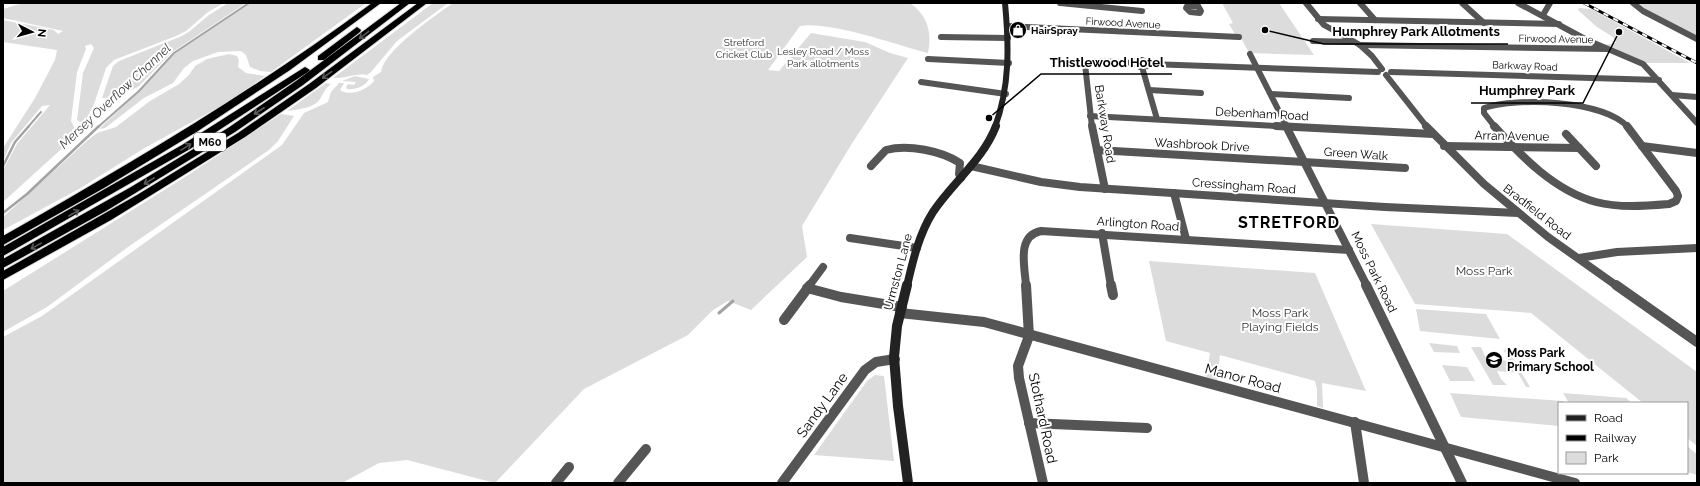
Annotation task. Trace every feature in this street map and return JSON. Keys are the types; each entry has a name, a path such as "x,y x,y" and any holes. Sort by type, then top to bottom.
{"highway":[{"name":"M60","path":"3,242 175,142 259,89 377,3"},
{"name":"M60","path":"3,252 117,188 248,107 305,70 392,3"},
{"name":"M60","path":"3,264 127,194 261,110 339,55 406,3"},
{"name":"M60","path":"3,282 188,169 263,121 423,3"},
{"name":"M60","path":"381,35 427,3"},
{"name":"M60","path":"3,238 76,200"},
{"name":"M60","path":"3,276 75,237"}],"main road":[{"name":"Urmston Lane","path":"908,483 897,396 895,359 895,342 901,310 917,248 924,229 932,214 972,166 992,136 1006,94 1009,63 1008,26 1005,3"}],"street":[{"path":"1060,3 1142,9 1144,17"},
{"name":"Bradfield Road","path":"1306,3 1318,19 1329,29 1360,45 1372,56 1433,134 1465,168 1518,213 1697,342"},
{"path":"1360,3 1374,20"},
{"path":"1462,3 1484,23"},
{"path":"1518,3 1543,15 1578,36 1643,64 1697,123"},
{"path":"1543,15 1550,3"},
{"path":"1633,3 1642,11 1697,39"},
{"path":"1318,19 1559,24"},
{"name":"Firwood Avenue","path":"1008,26 1239,37"},
{"path":"941,37 1008,41"},
{"path":"1313,41 1354,42"},
{"name":"Firwood Avenue","path":"1360,45 1607,49"},
{"name":"Moss Park Road","path":"1250,54 1326,203 1462,483"},
{"path":"928,59 1009,63"},
{"name":"Barkway Road","path":"1105,189 1090,116 1085,64 1094,61 1134,63 1137,60 1142,60 1145,65 1256,67 1659,80"},
{"path":"1145,65 1149,90 1157,119"},
{"path":"921,82 1006,94"},
{"path":"1149,90 1200,92"},
{"path":"1271,94 1349,98"},
{"path":"1672,94 1697,97"},
{"path":"1506,103 1575,105 1596,109 1621,120 1676,191 1678,196 1676,201 1659,205 1615,205 1584,199 1558,184 1514,146 1484,113 1484,108 1487,106 1506,103"},
{"name":"Debenham Road","path":"1090,116 1433,134"},
{"path":"1566,134 1596,166"},
{"name":"Arran Avenue","path":"1444,146 1579,148"},
{"path":"1642,146 1697,153"},
{"path":"871,166 886,150 897,147 950,157 960,163 959,174 961,178"},
{"name":"Washbrook Drive","path":"1096,150 1305,162"},
{"name":"Green Walk","path":"1305,162 1405,168"},
{"name":"Cressingham Road","path":"972,166 1041,182 1105,189 1518,213"},
{"path":"1174,193 1186,239"},
{"name":"Arlington Road","path":"1030,336 1024,246 1026,238 1030,234 1042,230 1349,250"},
{"path":"1102,233 1113,295"},
{"path":"850,238 917,248"},
{"path":"1579,258 1636,250 1697,248"},
{"path":"784,320 823,267"},
{"name":"Manor Road","path":"807,288 901,310 973,320 1355,422 1444,448 1575,483"},
{"name":"Stothard Road","path":"1030,336 1018,366 1019,378 1043,483"},
{"name":"Sandy Lane","path":"782,483 865,370 876,362 895,359"},
{"path":"1355,422 1364,483"},
{"path":"1029,423 1147,428"},
{"path":"618,483 646,449"},
{"path":"556,483 569,467"}],"green space":[{"path":"23,3 224,3 208,12 186,31 114,60 106,68 94,104 86,120 80,122 77,120 83,73 94,48 91,44 85,46 86,49 77,72 71,121 77,133 79,133 3,202 3,170 17,144 50,105 42,106 11,143 3,161 3,148 35,98 55,60 57,50 3,42 3,20 54,30 58,34 63,31 3,18 3,9"},
{"path":"228,3 246,3 171,53 138,87 114,98 102,98 113,66 119,61 182,36 209,15"},
{"path":"250,3 366,3 271,72 260,71 250,67 246,55 241,51 218,52 193,61 184,68 173,83 144,98 105,128 99,129 144,87 175,53"},
{"path":"433,3 448,3 397,41 367,75 333,78"},
{"path":"453,3 910,3 925,19 929,31 929,45 928,53 846,30 813,25 800,26 768,70 779,71 811,33 865,42 890,53 908,58 851,145 802,226 807,257 751,310 728,301 713,310 688,335 584,389 495,483 407,460 379,463 342,483 3,483 3,337 42,316 282,145 304,113 328,102 331,92 339,83 344,83 340,90 344,92 353,93 363,90 374,81 373,77 381,72 384,63 400,44"},
{"path":"1222,3 1279,3 1314,55 1249,53 1240,36 1236,36 1229,24 1233,23"},
{"path":"1638,3 1697,3 1697,36 1651,13"},
{"path":"1579,8 1591,9 1690,63 1646,63 1603,45 1616,43 1613,37 1597,27 1578,10"},
{"path":"229,54 237,56 239,60 238,67 246,73 265,76 226,103 143,149 79,189 3,230 3,217 88,140 97,133 116,127 150,101 179,84 189,75 195,66 207,59"},
{"path":"355,76 369,79 360,87 347,89 346,87 348,84 354,85 356,82 342,81"},
{"path":"326,83 331,84 318,102 314,105 287,111"},
{"path":"281,114 294,116 278,141 269,150 128,247 47,307 3,332 3,291 185,177"},
{"name":"Moss Park","path":"1371,224 1507,234 1697,372 1697,446 1688,439 1688,402 1642,402 1531,313 1415,304"},
{"name":"Moss Park Playing Fields","path":"1149,261 1315,273 1366,391 1322,383 1323,408 1317,406 1317,389 1315,381 1220,355 1217,380 1206,377 1210,353 1166,341"},
{"path":"1416,309 1486,314 1500,339 1420,331"},
{"path":"1429,343 1457,346 1460,353 1434,352"},
{"path":"1471,347 1481,347 1486,359 1509,361 1506,356 1509,356 1503,350 1507,349 1530,387 1526,387 1518,373 1497,371 1501,379 1507,385 1493,385"},
{"path":"1442,365 1467,367 1475,381 1450,381"},
{"path":"875,375 884,376 894,461 814,455 867,381"},
{"path":"1450,393 1564,402 1558,402 1558,426 1461,417"},
{"path":"1563,393 1626,398 1631,402 1568,402"},
{"path":"1688,447 1697,454 1697,475 1688,472"}],"waterway":[{"name":"Mersey Overflow Channel","path":"98,127 139,91 174,53 249,3"},
{"path":"28,127 41,112"},
{"path":"3,166 15,142 29,126"},
{"name":"Mersey Overflow Channel","path":"3,213 27,194 99,126"},
{"path":"719,313 733,301"}],"railway":[{"path":"1584,3 1697,63"}],"place":[{"name":"HairSpray","path":"1018,30"},
{"name":"Humphrey Park Allotments","path":"1265,30"},
{"name":"Humphrey Park","path":"1619,32"},
{"name":"Thistlewood Hotel","path":"989,118"},
{"name":"Moss Park Primary School","path":"1494,360"}],"district":[{"name":"STRETFORD","path":"1289,222"}],"park label":[{"name":"Stretford Cricket Club","path":"744,48"},
{"name":"Lesley Road / Moss Park allotments","path":"823,56"}]}
